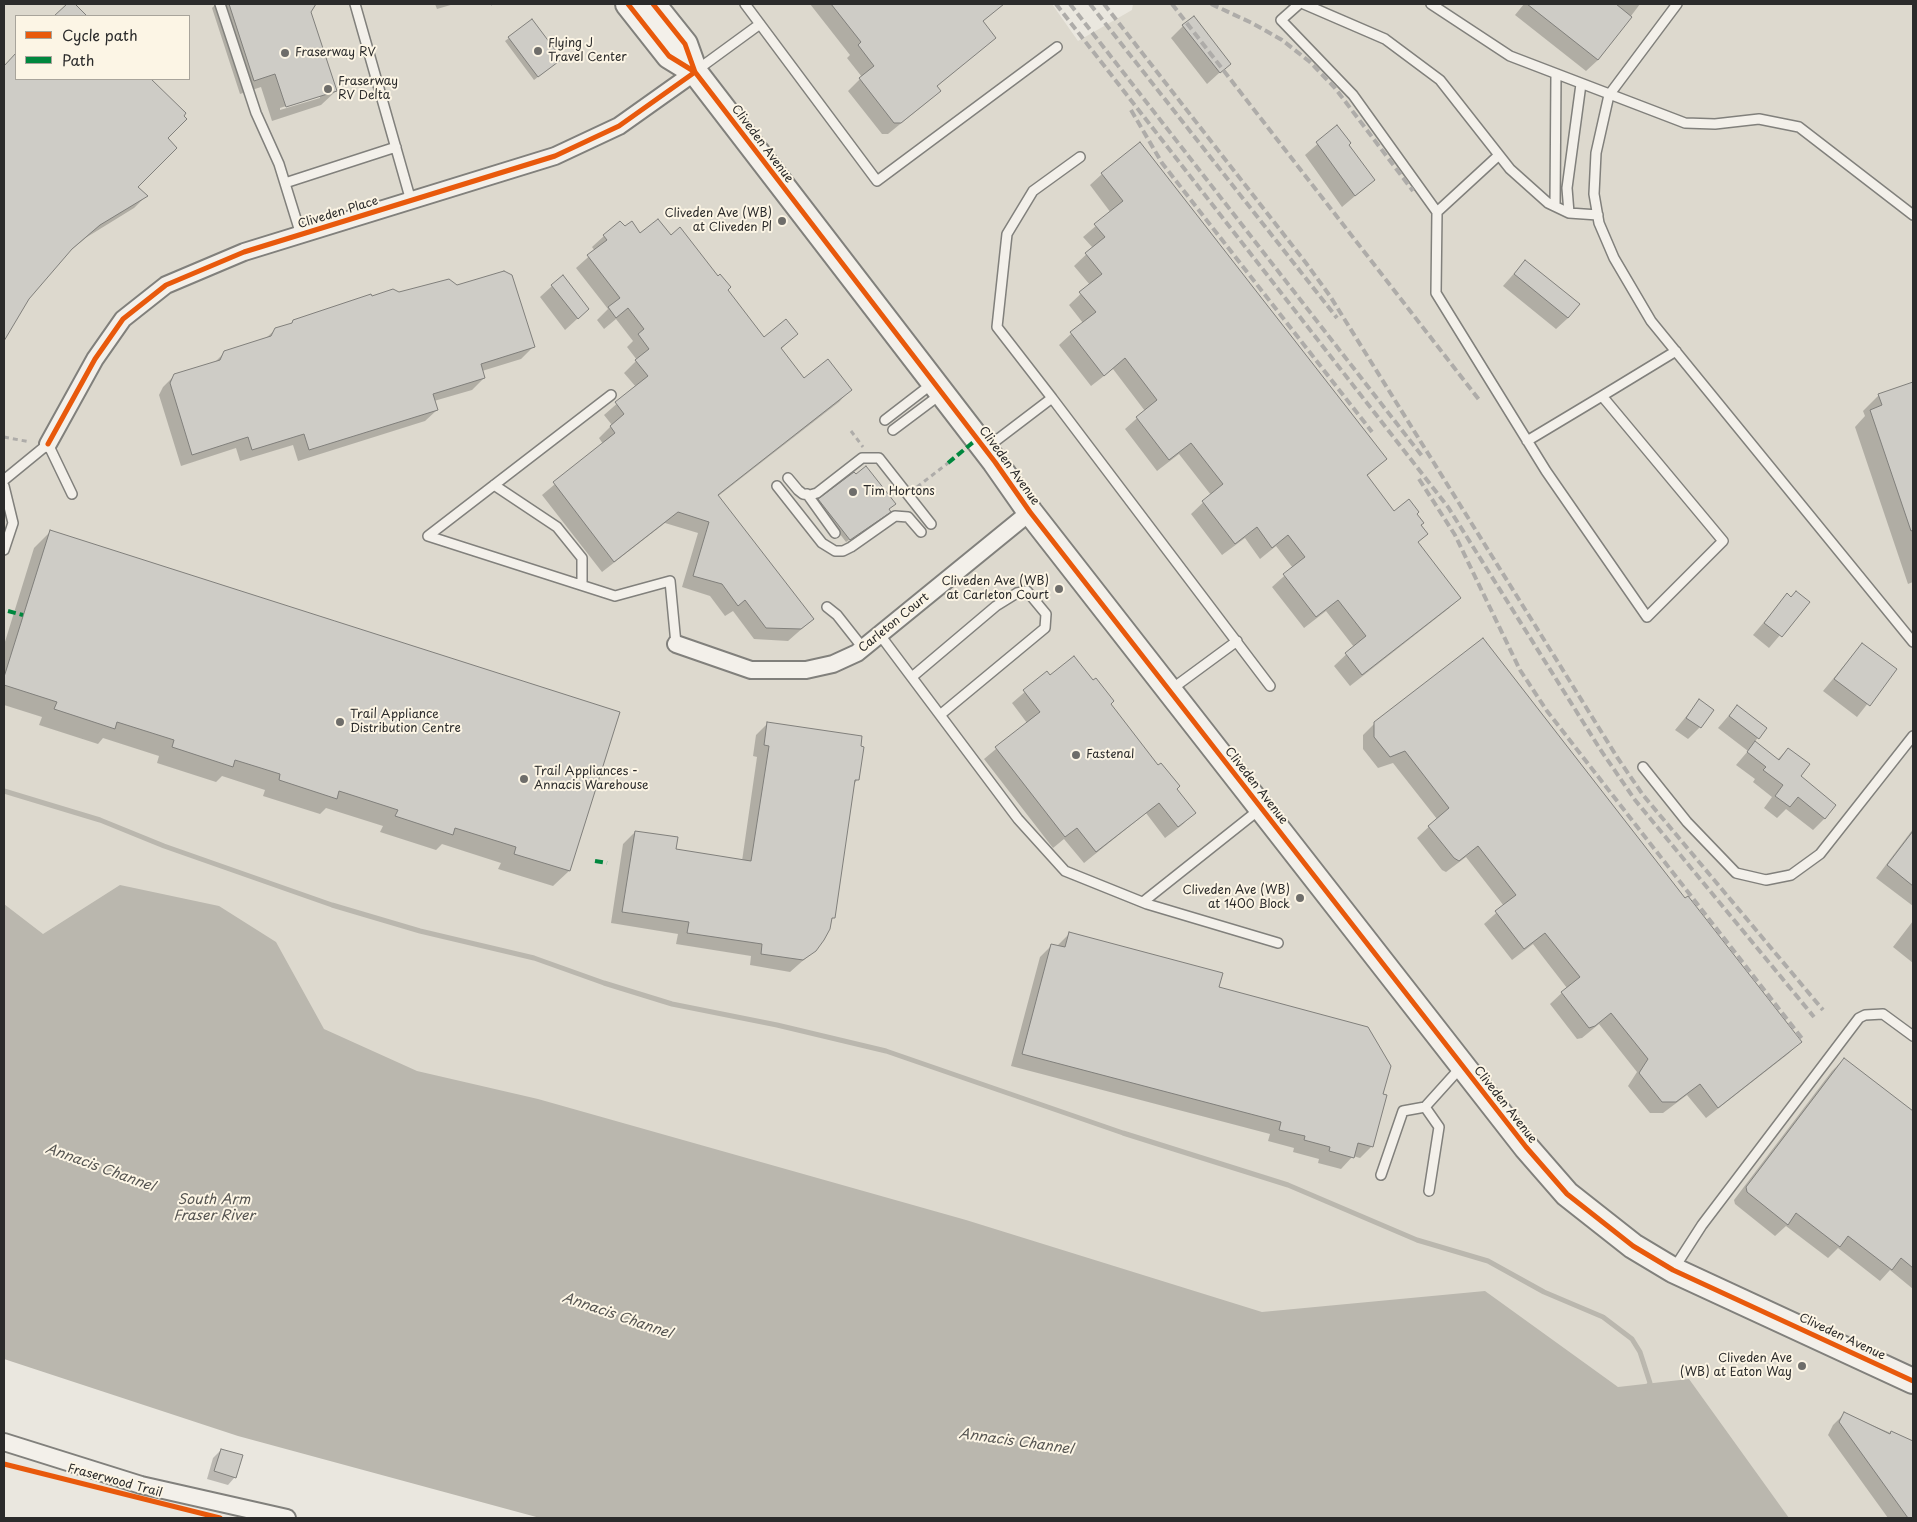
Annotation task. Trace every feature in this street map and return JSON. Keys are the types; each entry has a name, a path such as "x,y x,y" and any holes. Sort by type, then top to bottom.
{"street":[{"name":"Cliveden Avenue","path":"628,4 669,56 694,72 1169,691 1526,1147 1567,1194 1633,1246 1673,1270 1913,1381"},
{"name":"Cliveden Avenue","path":"653,4 685,44 694,72"},
{"name":"Cliveden Place","path":"48,444 95,359 123,319 166,284 244,252 556,156 619,126 694,72"},
{"name":"Carleton Court","path":"676,644 751,670 806,670 833,664 863,648 880,635 1030,512"},
{"path":"4,1442 141,1485 287,1518"}],"lane":[{"path":"220,4 256,113 279,164 300,235"},
{"path":"355,4 411,200"},
{"path":"745,4 877,181 1057,47"},
{"path":"1299,4 1281,20 1353,95 1437,212 1436,293 1527,441 1648,617 1723,541 1602,396"},
{"path":"1304,4 1386,39 1440,80 1510,169 1548,203 1569,213 1598,215"},
{"path":"1431,4 1510,56 1685,123 1715,124 1759,119 1799,127 1913,215"},
{"path":"1677,4 1609,95 1596,153 1594,194 1598,215 1614,258 1651,321 1913,642"},
{"path":"694,72 760,24"},
{"path":"1555,206 1556,74"},
{"path":"1569,213 1568,188 1581,84"},
{"path":"285,183 396,147"},
{"path":"1437,212 1499,155"},
{"path":"1080,157 1033,191 1007,234 997,327 1270,686"},
{"path":"1527,441 1676,351"},
{"path":"885,420 938,388"},
{"path":"893,430 938,388"},
{"path":"611,395 428,536 616,596 670,581 676,644"},
{"path":"985,449 1052,398"},
{"path":"4,480 48,444 72,494"},
{"path":"807,494 817,493 856,462 871,456 879,458 886,463 931,524"},
{"path":"788,478 798,490 807,494 836,533"},
{"path":"4,486 13,524 4,550"},
{"path":"494,486 557,527 582,558 582,586"},
{"path":"777,486 822,543 835,551 843,551 851,547 895,516 908,517 921,532"},
{"path":"912,677 996,606 1017,593 1027,591 1046,614 1045,628 940,715"},
{"path":"827,607 837,615 863,648"},
{"path":"880,635 1018,819 1065,872 1142,902 1278,943"},
{"path":"1169,691 1236,641"},
{"path":"1643,767 1686,822 1736,873 1766,880 1791,875 1820,854 1913,736"},
{"path":"1142,902 1261,809"},
{"path":"1673,1270 1702,1224 1859,1018 1865,1015 1883,1014 1913,1036"},
{"path":"1381,1175 1403,1111 1425,1107 1462,1066"},
{"path":"1425,1107 1439,1127 1429,1191"}],"path":[{"path":"4,438 48,444"},
{"path":"908,493 948,463"}],"shaded area":[{"path":"4,4 1052,4 1078,41 1132,10 1133,4 1913,4 1913,1518 1586,1518 374,1100 67,948 4,922"}],"water":[{"name":"South Arm Fraser River","path":"120,885 219,906 276,942 324,1029 417,1071 538,1099 966,1220 1262,1312 1485,1291 1618,1387 1689,1379 1789,1518 540,1518 238,1436 4,1359 4,904 43,934"}],"building":[{"path":"67,4 75,4 86,15 55,15"},
{"name":"Fraserway RV","path":"229,4 316,4 311,12 337,91 286,107 275,74 254,81"},
{"path":"831,4 1004,4 983,21 996,38 937,86 941,91 901,123 894,123 859,78 874,66 858,45 861,42"},
{"path":"1527,4 1616,4 1632,17 1598,60"},
{"path":"1194,16 1231,64 1220,73 1182,25"},
{"name":"Flying J Travel Center","path":"532,19 562,59 538,77 508,37"},
{"path":"15,54 15,80 152,80 186,113 184,116 187,119 168,138 177,148 138,187 148,196 100,225 72,249 29,299 4,341 4,66"},
{"path":"1337,125 1375,180 1355,196 1316,142"},
{"path":"1140,142 1387,459 1367,475 1394,511 1409,499 1419,512 1417,514 1424,523 1421,525 1428,534 1418,542 1461,598 1362,675 1345,653 1366,636 1338,600 1316,617 1283,574 1305,557 1288,535 1272,548 1257,527 1235,544 1202,501 1223,484 1191,443 1169,460 1136,417 1157,400 1125,358 1104,376 1070,332 1096,312 1079,292 1102,274 1085,253 1105,237 1094,224 1123,201 1101,173"},
{"path":"658,219 671,235 680,227 718,276 720,274 731,287 728,290 764,337 786,319 798,334 781,348 804,378 828,359 852,390 718,495 814,619 801,629 766,628 745,600 738,606 722,584 693,576 709,522 678,512 614,562 553,482 615,433 610,426 624,414 615,402 648,376 635,360 649,349 638,334 644,329 628,308 616,318 608,307 620,298 587,255 607,240 603,235 620,221 625,226 632,221 640,233"},
{"path":"1525,260 1580,304 1568,318 1514,274"},
{"path":"504,271 512,275 535,347 481,364 485,378 433,394 438,410 309,450 304,434 252,450 248,437 192,455 170,383 174,374 220,360 224,351 271,336 275,328 292,323 293,320 371,294 372,296 393,289 399,292 449,279 457,285"},
{"path":"563,275 589,309 578,319 551,285"},
{"path":"1913,382 1913,530 1911,531 1870,410 1882,405 1878,394"},
{"path":"866,466 896,504 889,509 891,512 850,540 818,499 854,472 856,474"},
{"path":"50,530 620,712 570,871 514,854 516,847 455,828 453,835 395,816 398,810 339,791 337,799 279,780 280,774 235,760 233,767 172,747 174,740 117,722 115,729 54,709 57,702 4,685 4,677"},
{"path":"1796,591 1810,602 1782,637 1764,623 1787,593 1791,597"},
{"path":"1483,638 1685,898 1688,896 1802,1042 1718,1108 1700,1084 1676,1102 1662,1102 1639,1073 1648,1059 1611,1013 1595,1026 1589,1028 1561,992 1580,977 1545,933 1524,949 1495,911 1516,895 1478,846 1459,861 1454,858 1428,826 1449,808 1405,751 1390,757 1374,737 1374,722"},
{"path":"1862,643 1897,669 1870,706 1834,679"},
{"name":"Fastenal","path":"1074,656 1093,680 1096,678 1114,701 1111,704 1158,765 1161,763 1180,786 1177,789 1196,813 1178,827 1159,803 1096,852 1077,828 1065,837 995,747 1040,712 1023,690 1047,671 1050,675"},
{"path":"1699,699 1714,710 1701,728 1686,718"},
{"path":"1737,705 1767,728 1759,739 1729,716"},
{"path":"767,722 862,736 861,746 864,747 859,780 855,780 835,918 832,918 830,929 816,951 803,960 761,954 762,944 687,933 689,922 622,912 635,831 678,837 676,849 751,861 769,746 764,745"},
{"path":"1755,741 1779,760 1788,748 1810,764 1801,776 1836,805 1825,819 1798,797 1790,807 1775,796 1783,785 1763,770 1766,767 1747,752"},
{"path":"1913,831 1913,886 1887,865"},
{"path":"1069,932 1223,973 1219,987 1368,1027 1391,1066 1383,1094 1387,1095 1373,1147 1358,1143 1354,1158 1329,1151 1330,1147 1304,1140 1305,1136 1279,1130 1281,1122 1022,1054 1051,944 1065,947"},
{"path":"1844,1058 1913,1111 1913,1268 1901,1258 1892,1270 1848,1236 1840,1247 1796,1213 1788,1225 1747,1192 1746,1187"},
{"path":"1844,1412 1890,1434 1891,1431 1913,1441 1913,1518 1908,1518 1839,1422"},
{"path":"221,1449 243,1455 236,1478 214,1471"}],"waterway":[{"path":"4,791 100,820 164,846 332,905 420,931 534,958 604,983 672,1004 777,1025 886,1051 1123,1133 1288,1185 1417,1240 1488,1261 1544,1292 1603,1317 1632,1339 1640,1352 1650,1383 1647,1388"}],"railway":[{"path":"1056,4 1448,507 1600,749 1635,800 1814,1017"},
{"path":"1070,4 1422,456"},
{"path":"1090,4 1337,318"},
{"path":"1104,4 1330,296 1617,757 1643,795 1823,1010"},
{"path":"1172,4 1480,401"},
{"path":"1211,4 1252,23 1282,40 1310,62 1335,88 1413,191"},
{"path":"1131,110 1162,163 1372,432"},
{"path":"1419,479 1455,535 1520,670 1547,711 1804,1041"}],"marked path":[{"path":"948,463 977,439"},
{"path":"8,611 23,615"},
{"path":"595,861 607,863"}],"cycle path":[{"path":"628,4 669,56 695,72"},
{"path":"653,4 685,44 695,72 995,462 1030,512 1526,1147 1567,1194 1633,1246 1673,1270 1913,1381"},
{"path":"48,444 95,359 123,319 166,285 244,252 555,156 619,126 695,72"},
{"name":"Fraserwood Trail","path":"4,1464 220,1518"}],"place":[{"name":"Flying J Travel Center","path":"538,51"},
{"name":"Fraserway RV","path":"285,53"},
{"name":"Fraserway RV Delta","path":"328,89"},
{"name":"Cliveden Ave (WB) at Cliveden Pl","path":"782,221"},
{"name":"Tim Hortons","path":"853,492"},
{"name":"Cliveden Ave (WB) at Carleton Court","path":"1059,589"},
{"name":"Trail Appliance Distribution Centre","path":"340,722"},
{"name":"Fastenal","path":"1076,755"},
{"name":"Trail Appliances - Annacis Warehouse","path":"524,779"},
{"name":"Cliveden Ave (WB) at 1400 Block","path":"1300,898"},
{"name":"Cliveden Ave (WB) at Eaton Way","path":"1802,1366"}],"water label":[{"name":"Annacis Channel","path":"100,1168"},
{"name":"Annacis Channel","path":"617,1316"},
{"name":"Annacis Channel","path":"1016,1442"}]}
